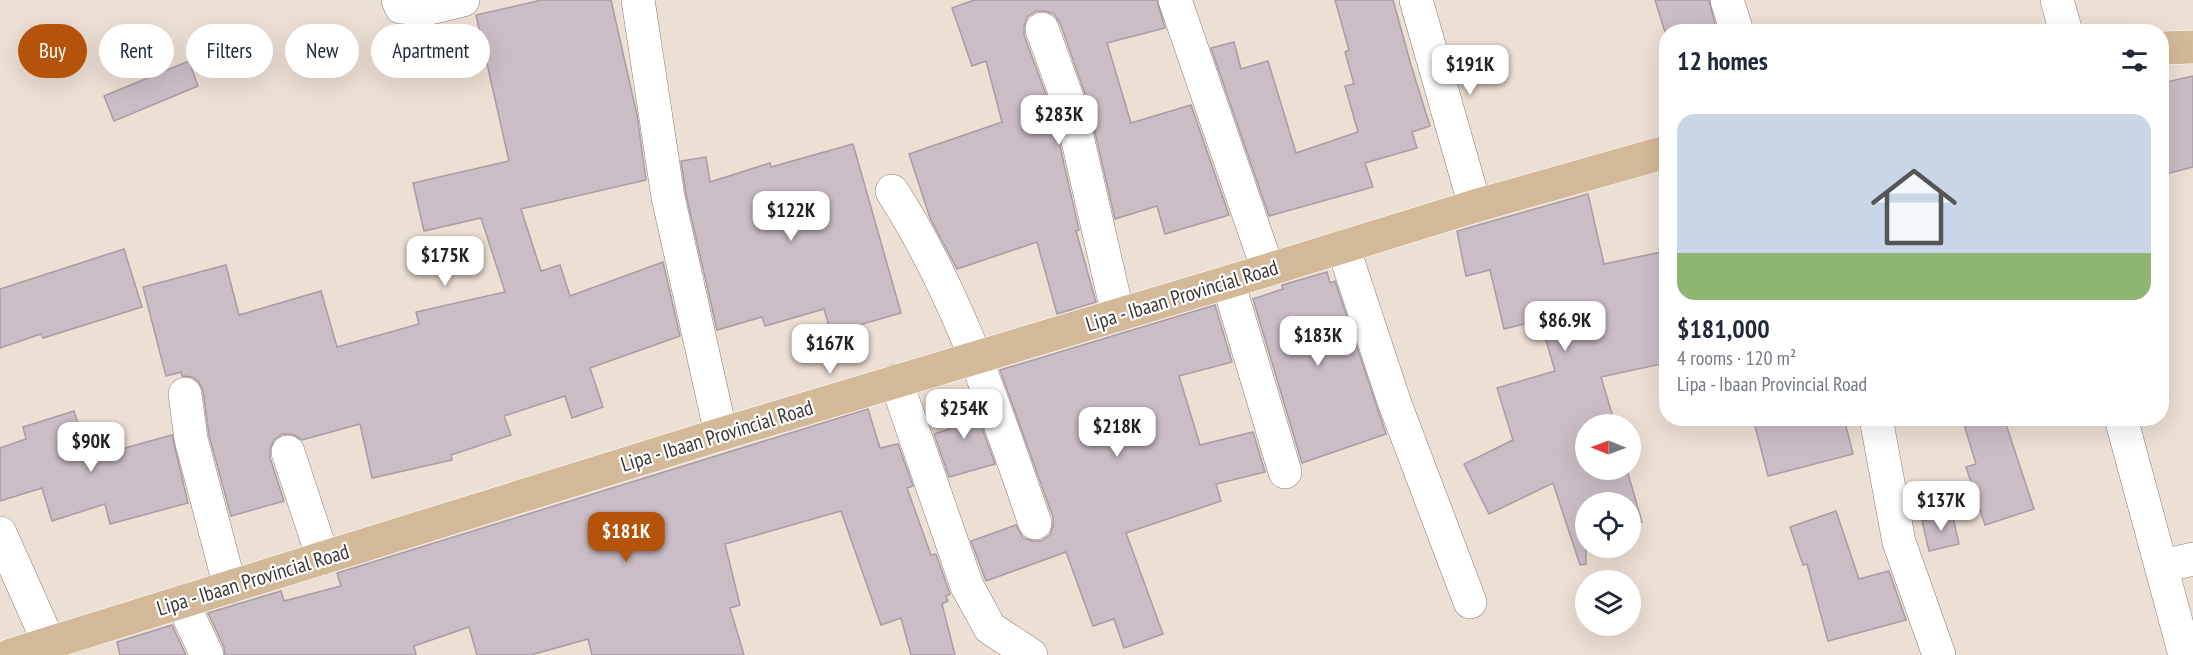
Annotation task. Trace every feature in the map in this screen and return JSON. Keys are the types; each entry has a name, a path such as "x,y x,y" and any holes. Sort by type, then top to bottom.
{"main road":[{"path":"2169,48 2193,47"},
{"name":"Lipa - Ibaan Provincial Road","path":"11,655 721,434 1475,206 1659,154"}],"street":[{"path":"398,0 401,7 426,9 463,0"},
{"path":"638,0 668,197 721,434"},
{"path":"1175,0 1268,270"},
{"path":"1416,0 1475,206"},
{"path":"1727,0 1734,24"},
{"path":"2057,0 2064,24"},
{"path":"1042,29 1070,106 1118,315"},
{"path":"892,191 942,276 977,357 1035,523"},
{"path":"1342,247 1395,404 1470,602"},
{"path":"1228,282 1285,472"},
{"path":"896,381 967,586 990,628 1031,655"},
{"path":"185,394 191,439 230,587"},
{"path":"1877,426 1899,542 1939,655"},
{"path":"2124,426 2178,562 2185,655"},
{"path":"288,452 323,558"},
{"path":"0,533 49,643"},
{"path":"182,602 207,655"}],"building":[{"path":"542,0 611,0 637,115 646,180 521,209 541,271 560,265 570,296 663,262 680,336 590,368 603,407 572,418 565,396 504,416 511,435 451,455 452,460 372,478 360,424 302,440 292,434 282,434 274,440 270,449 270,458 284,501 231,516 209,435 203,391 199,382 192,377 182,376 181,372 166,376 143,287 226,265 239,315 321,291 337,347 419,324 416,312 505,292 481,218 424,231 413,183 509,161 490,77 490,24 478,24 476,15"},
{"path":"974,0 1157,0 1165,28 1107,43 1131,123 1191,105 1229,215 1165,234 1157,206 1115,219 1088,102 1060,23 1054,14 1036,11 1027,17 1024,35 1052,111 1079,230 1076,231 1096,302 1057,314 1037,242 957,269 930,218 909,154 1002,122 986,61 972,66 952,8"},
{"path":"1335,0 1393,0 1430,126 1412,132 1417,148 1365,163 1373,187 1269,216 1211,48 1234,42 1241,69 1268,61 1296,153 1358,132 1345,86 1354,84 1345,52 1349,50"},
{"path":"1655,0 1709,0 1715,24 1662,24"},
{"path":"186,62 186,78 195,78 198,86 114,121 104,96 148,78 174,78 174,67"},
{"path":"2193,76 2193,167 2169,173 2169,81"},
{"path":"853,144 901,313 831,333 824,309 765,326 762,317 717,330 686,194 681,161 706,157 710,182 770,163 771,167"},
{"path":"1588,194 1604,264 1659,252 1659,365 1601,377 1612,414 1575,414 1575,480 1630,480 1633,492 1575,492 1575,550 1553,483 1489,514 1464,464 1513,440 1497,388 1555,371 1540,320 1504,329 1490,270 1466,276 1457,231"},
{"path":"124,249 142,307 43,338 41,334 0,348 0,289"},
{"path":"1327,272 1330,283 1335,281 1386,434 1302,463 1253,299 1283,289 1282,285"},
{"path":"1215,305 1232,362 1179,376 1200,445 1253,432 1265,472 1216,484 1221,501 1126,533 1163,634 1124,648 1114,619 1093,626 1066,552 986,581 971,541 1016,525 1023,538 1041,541 1050,535 1053,526 1053,517 1000,370"},
{"path":"971,398 995,464 949,477 934,434 950,429 944,405"},
{"path":"868,409 880,448 898,444 913,486 907,488 931,555 936,554 950,594 946,596 948,601 942,604 955,655 911,655 901,618 881,625 841,511 725,544 740,605 730,608 744,655 592,655 588,639 531,655 477,655 469,627 414,646 416,655 225,655 224,647 208,613 281,591 284,601 341,586 337,573"},
{"path":"74,411 89,458 172,435 188,503 110,524 105,504 52,521 42,488 0,501 0,448 26,439 23,427"},
{"path":"1755,426 1846,426 1853,454 1768,476"},
{"path":"1964,426 2007,426 2034,509 1985,525 1966,467 1976,464"},
{"path":"1836,511 1859,579 1889,571 1906,620 1828,641 1807,564 1803,565 1790,527"},
{"path":"1952,513 1959,544 1929,551 1922,521"},
{"path":"1578,558 1586,558 1586,564 1580,565"},
{"path":"172,625 186,655 120,655 117,642"}]}
